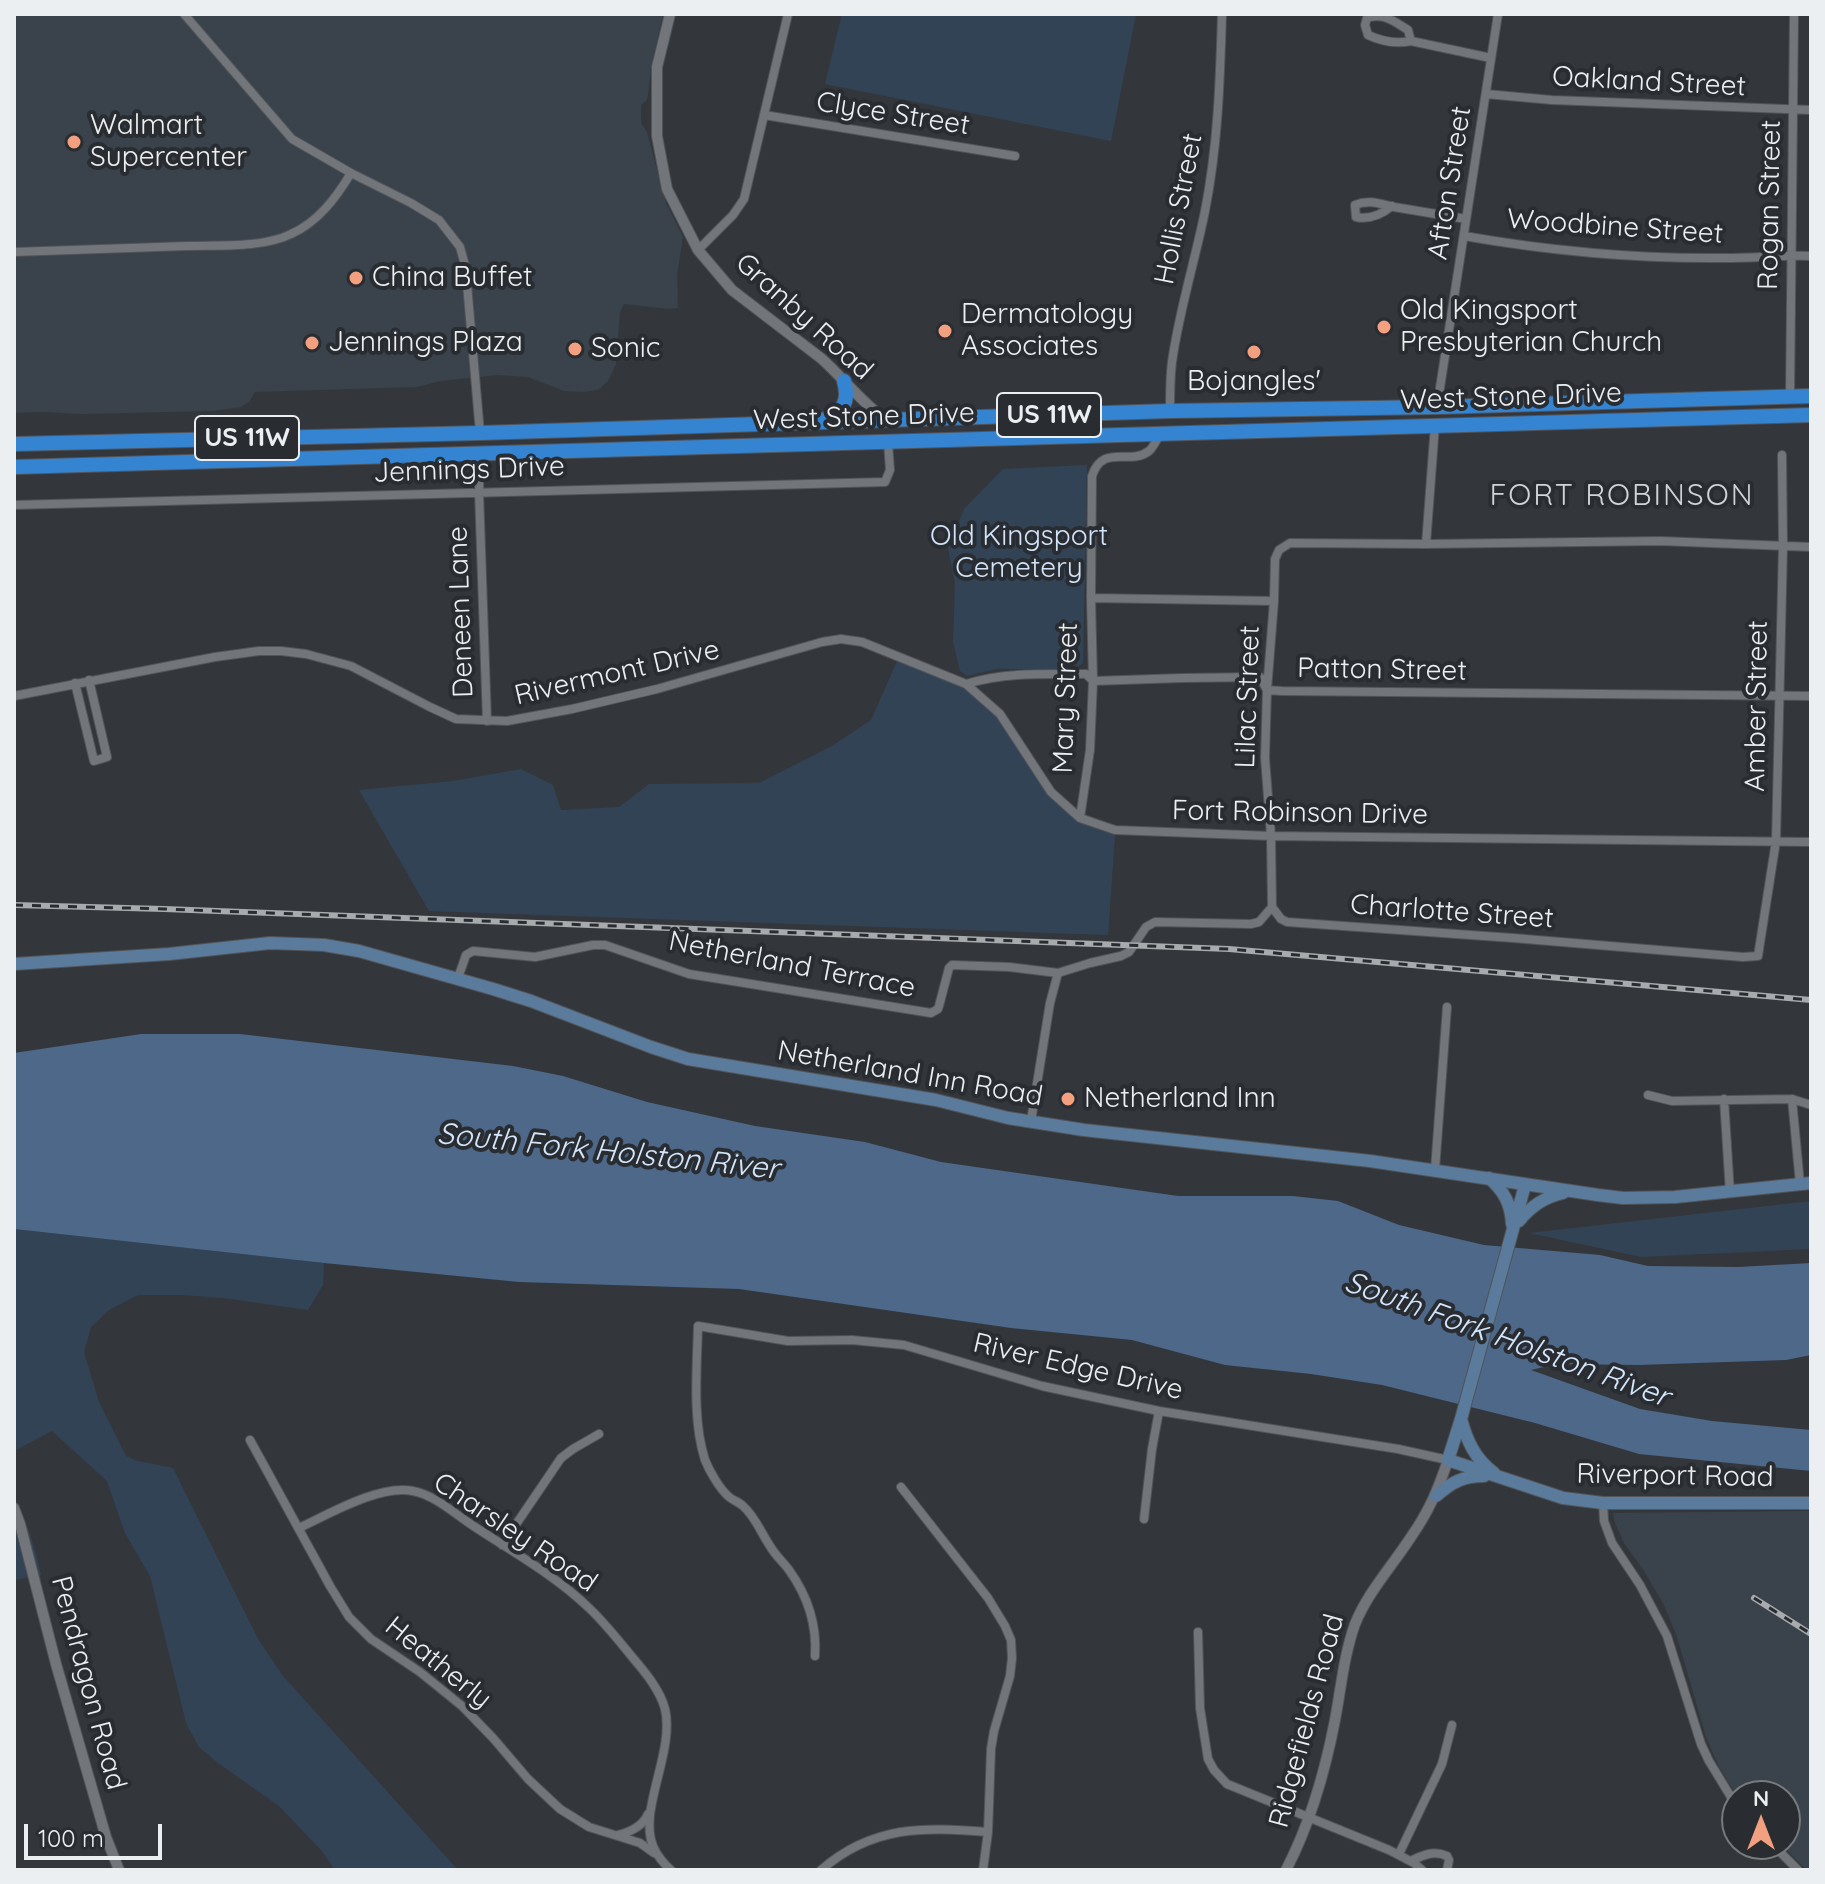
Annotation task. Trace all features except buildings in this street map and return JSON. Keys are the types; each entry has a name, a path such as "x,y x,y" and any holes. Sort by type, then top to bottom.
{"highway":[{"path":"816,423 843,406 847,394 844,381"},
{"name":"West Stone Drive","path":"14,444 1811,396"},
{"path":"1790,397 1790,416"},
{"path":"1435,425 1437,407"},
{"path":"1324,408 1337,417 1342,429"},
{"path":"1160,434 1170,411"},
{"name":"West Stone Drive","path":"14,467 1811,415"},
{"path":"886,420 888,443"},
{"path":"480,433 480,454"}],"main road":[{"name":"Netherland Inn Road","path":"14,964 169,954 270,943 324,945 359,951 458,978 531,1001 688,1059 936,1100 1008,1118 1117,1134 1435,1170 1623,1198 1730,1193 1806,1184"},
{"path":"1489,1178 1499,1187 1516,1220 1546,1198 1573,1192"},
{"name":"Ridgefields Road","path":"1448,1460 1525,1185"},
{"path":"1461,1419 1480,1461 1503,1479"},
{"name":"Riverport Road","path":"1448,1460 1563,1498 1603,1503 1811,1503"},
{"path":"1436,1496 1450,1484 1469,1476 1503,1479"}],"street":[{"path":"184,14 292,139 439,220 460,247 465,265 480,433"},
{"name":"Granby Road","path":"670,14 657,67 657,136 667,189 698,250 732,290 822,359 867,406 886,420"},
{"path":"698,250 733,215 744,199 788,14"},
{"name":"Hollis Street","path":"1170,411 1176,335 1205,208 1218,126 1222,14"},
{"name":"Afton Street","path":"1437,407 1498,14"},
{"name":"Rogan Street","path":"1790,397 1794,14"},
{"path":"1411,41 1408,30 1385,17 1376,15 1367,18 1365,25 1368,35 1377,39 1411,41 1491,58"},
{"name":"Oakland Street","path":"1486,94 1552,100 1811,110"},
{"name":"Clyce Street","path":"764,115 1015,156"},
{"path":"14,252 274,241 307,225 327,208 351,173"},
{"path":"1392,206 1466,219"},
{"name":"Woodbine Street","path":"1464,236 1525,247 1622,255 1724,258 1811,256"},
{"path":"1435,425 1426,544 1661,541 1811,547"},
{"name":"Mary Street","path":"1080,818 1090,750 1093,681 1092,485 1095,467 1105,458 1150,451 1160,434"},
{"name":"Jennings Drive","path":"14,505 885,482 890,470 888,443"},
{"name":"Deneen Lane","path":"480,454 487,721"},
{"name":"Amber Street","path":"1758,956 1776,841 1783,546 1782,455"},
{"name":"Lilac Street","path":"1272,907 1265,758 1275,559 1279,550 1290,543 1426,544"},
{"path":"1091,598 1274,601"},
{"name":"Rivermont Drive","path":"14,696 259,651 306,654 351,666 456,719 487,721 527,718 643,693 822,642 841,639 862,642"},
{"name":"Fort Robinson Drive","path":"862,642 966,684 1000,714 1051,792 1080,818 1115,830 1271,836 1811,842"},
{"name":"Patton Street","path":"966,684 1010,675 1086,674 1093,681 1260,677 1267,690 1811,696"},
{"path":"75,683 94,761 107,757 89,680"},
{"path":"1031,1121 1050,1003 1058,973 1129,952 1146,927 1155,922 1251,924 1259,922 1272,907"},
{"name":"Charlotte Street","path":"1272,907 1287,922 1758,956"},
{"name":"Netherland Terrace","path":"458,978 466,955 473,951 535,957 605,945 689,974 931,1013 938,1009 952,965 1058,973"},
{"path":"1435,1170 1447,1007"},
{"path":"1648,1095 1672,1101 1792,1099 1811,1105"},
{"path":"1724,1099 1730,1193"},
{"path":"1792,1099 1806,1184"},
{"name":"River Edge Drive","path":"815,1656 814,1623 803,1591 775,1555 744,1506 726,1494 706,1461 697,1403 698,1326 788,1341 852,1340 904,1345 1042,1386 1159,1411 1398,1449 1448,1460"},
{"path":"1144,1519 1159,1411"},
{"path":"502,1545 561,1458 599,1434"},
{"name":"Heatherly","path":"250,1440 349,1617 371,1639 420,1672 462,1706 528,1779 560,1809 589,1827 640,1843 671,1870"},
{"name":"Ridgefields Road","path":"1286,1870 1310,1816 1327,1759 1346,1656 1358,1617 1436,1496 1448,1460"},
{"path":"901,1487 988,1598 1011,1640 1010,1676 991,1749 988,1832 983,1870"},
{"name":"Charsley Road","path":"299,1528 378,1494 412,1490 431,1498 572,1593 640,1666 664,1704 666,1745 653,1803"},
{"path":"1603,1503 1604,1521 1612,1543 1647,1597 1667,1636 1701,1744 1721,1781"},
{"name":"Pendragon Road","path":"14,1508 106,1837 119,1870"},
{"path":"1198,1632 1200,1708 1208,1759 1227,1784 1399,1854 1422,1870"},
{"path":"1399,1854 1442,1764 1452,1725"},
{"path":"616,1835 646,1820 653,1803"},
{"path":"653,1803 649,1833 660,1859"},
{"path":"821,1870 853,1847 890,1833 940,1828 988,1832"},
{"path":"1410,1861 1432,1852 1441,1853 1449,1860 1447,1870"}],"shaded area":[{"path":"14,14 663,14 648,96 641,105 641,123 647,132 666,203 683,237 677,275 678,308 624,304 620,312 616,364 608,381 598,390 564,391 528,377 498,375 441,381 417,387 255,392 249,402 241,407 213,411 14,413"},
{"path":"1811,1511 1811,1870 1797,1860 1801,1860 1801,1780 1727,1780 1706,1737 1677,1637 1664,1605 1624,1543 1613,1513"}],"green space":[{"path":"842,14 1136,14 1111,141 825,84"},
{"name":"Old Kingsport Cemetery","path":"1087,465 1083,663 1074,669 996,669 967,676 960,671 953,642 955,584 948,548 964,509 1003,469"},
{"path":"899,657 966,684 1000,714 1051,792 1080,818 1115,835 1108,935 429,911 359,790 453,781 521,769 553,785 561,810 619,807 649,784 759,783 832,746 871,720"},
{"path":"1811,1201 1811,1249 1641,1257 1529,1233"},
{"path":"14,1229 324,1263 323,1285 308,1310 223,1298 138,1295 109,1310 91,1327 84,1352 99,1402 126,1456 173,1468 258,1639 283,1676 458,1870 335,1870 321,1850 279,1806 199,1747 186,1723 150,1576 125,1533 107,1481 52,1431 14,1451"},
{"path":"14,1497 30,1535 41,1575 14,1580"}],"water":[{"name":"South Fork Holston River","path":"141,1034 240,1034 513,1066 563,1076 647,1102 755,1126 865,1142 941,1162 1178,1196 1293,1196 1338,1201 1399,1225 1484,1245 1600,1255 1648,1266 1738,1267 1811,1263 1811,1355 1786,1360 1638,1365 1557,1364 1531,1370 1640,1409 1712,1421 1811,1430 1811,1471 1639,1454 1535,1423 1382,1385 1225,1365 1132,1340 1011,1328 739,1289 519,1282 14,1229 14,1053"}],"railway":[{"path":"14,905 1229,949 1811,1000"},
{"path":"1754,1598 1811,1634"}],"place":[{"name":"Walmart Supercenter","path":"74,142"},
{"name":"China Buffet","path":"356,278"},
{"name":"Old Kingsport Presbyterian Church","path":"1384,327"},
{"name":"Dermatology Associates","path":"945,331"},
{"name":"Jennings Plaza","path":"312,343"},
{"name":"Sonic","path":"575,349"},
{"name":"Bojangles'","path":"1254,352"},
{"name":"Netherland Inn","path":"1068,1099"}],"district":[{"name":"FORT ROBINSON","path":"1622,496"}]}
